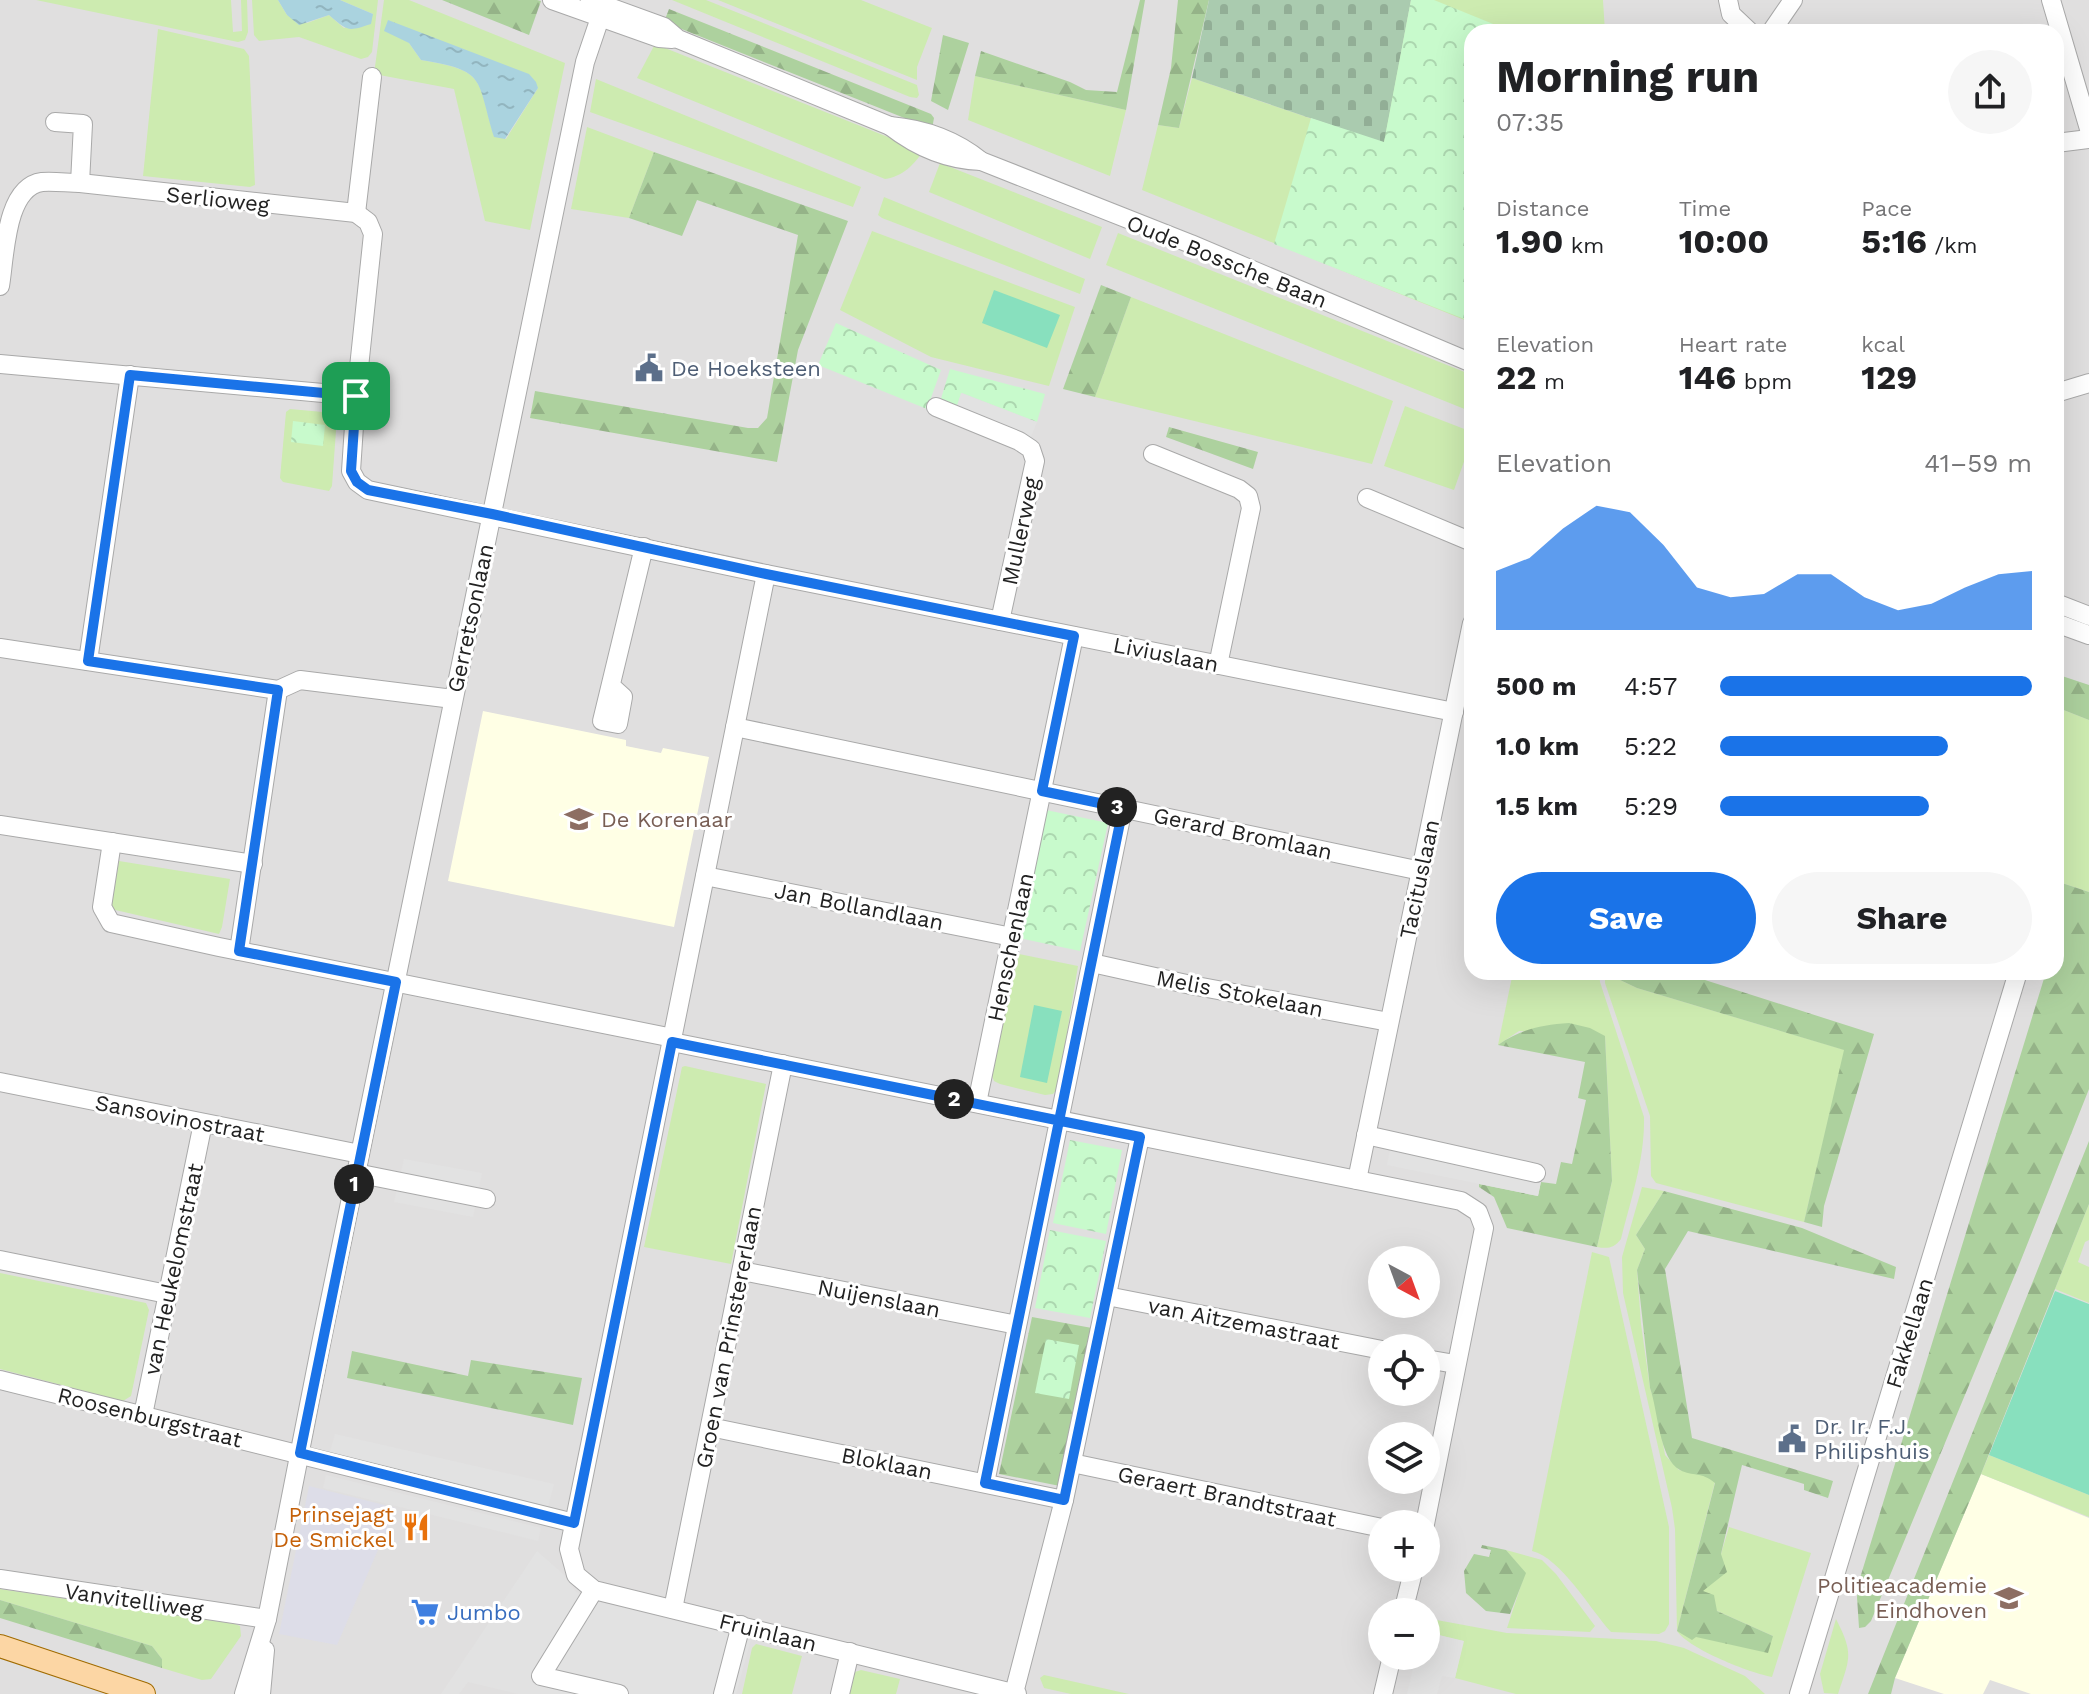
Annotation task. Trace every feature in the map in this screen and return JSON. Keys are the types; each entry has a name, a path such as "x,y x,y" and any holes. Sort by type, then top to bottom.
{"main road":[{"path":"0,1646 144,1694"}],"street":[{"name":"Oude Bossche Baan","path":"552,0 600,6 659,38 678,39 890,126 911,142 957,161 981,161 1191,244 1464,360"},
{"path":"1728,0 1731,14 1742,24"},
{"path":"1776,24 1793,0"},
{"path":"2051,0 2058,24"},
{"name":"Gerretsonlaan","path":"267,1619 453,699 585,62 600,6"},
{"path":"2064,44 2089,129"},
{"path":"0,364 356,396 373,234 368,222 356,213 372,77"},
{"path":"55,122 83,124 80,183"},
{"path":"2064,142 2089,139"},
{"name":"Serlioweg","path":"7,205 31,185 42,182 80,183 356,213"},
{"path":"0,286 7,205"},
{"path":"88,661 130,375"},
{"path":"2064,391 2089,383"},
{"name":"Liviuslaan","path":"356,396 351,471 357,482 368,490 766,574 1454,712"},
{"name":"Mullerweg","path":"936,407 1019,441 1031,449 1035,461 1000,621"},
{"path":"1153,454 1239,489 1248,496 1251,508 1218,665"},
{"path":"1367,498 1464,539"},
{"path":"612,687 644,547"},
{"path":"619,1694 541,1676 594,1590 576,1575 569,1549 766,574"},
{"path":"2064,606 2089,616"},
{"path":"2064,626 2089,635"},
{"name":"Henschenlaan","path":"977,1103 1074,636"},
{"path":"0,648 278,690 300,680 453,699"},
{"name":"Tacituslaan","path":"1357,1180 1464,663"},
{"path":"239,951 278,690"},
{"name":"Gerard Bromlaan","path":"735,727 1421,871"},
{"path":"985,1483 1123,808"},
{"path":"0,825 253,864"},
{"path":"112,842 102,907 111,923 783,1064 1461,1201 1478,1212 1484,1228 1428,1510"},
{"name":"Jan Bollandlaan","path":"705,876 1012,937"},
{"name":"Melis Stokelaan","path":"1092,963 1389,1022"},
{"name":"Fakkellaan","path":"1799,1694 2016,980"},
{"name":"Groen van Prinstererlaan","path":"673,1609 783,1064"},
{"name":"Sansovinostraat","path":"0,1082 203,1123 358,1164"},
{"name":"van Heukelomstraat","path":"143,1415 203,1123"},
{"path":"1366,1135 1536,1173"},
{"path":"1015,1694 1064,1500 1140,1137"},
{"path":"358,1164 486,1199"},
{"path":"0,1260 167,1294"},
{"name":"Nuijenslaan","path":"742,1271 1017,1325"},
{"name":"van Aitzemastraat","path":"1107,1296 1368,1347"},
{"path":"1440,1361 1455,1364"},
{"name":"Roosenburgstraat","path":"0,1380 574,1523"},
{"name":"Bloklaan","path":"710,1427 1064,1500"},
{"name":"Geraert Brandtstraat","path":"1072,1463 1368,1525"},
{"name":"Vanvitelliweg","path":"0,1579 267,1619"},
{"name":"Fruinlaan","path":"594,1590 850,1652 952,1686 1015,1694"},
{"path":"244,1694 267,1619"},
{"path":"261,1694 267,1619"},
{"path":"723,1694 741,1625"},
{"path":"840,1694 850,1652"},
{"path":"1383,1694 1389,1670"}],"shaded area":[{"path":"0,0 2089,0 2089,1694 0,1694"},
{"path":"961,393 1037,422 1027,446 954,415"},
{"name":"De Korenaar","path":"483,711 626,740 626,746 661,753 663,748 709,757 674,927 448,881"},
{"path":"1393,1135 1544,1166 1538,1196 1387,1165"},
{"path":"404,1159 482,1173 473,1217 394,1202"},
{"path":"335,1434 554,1484 548,1507 330,1452"},
{"name":"Politieacademie Eindhoven","path":"1981,1474 2089,1518 2089,1694 2031,1694 1990,1680 1983,1694 1944,1694 1895,1678"},
{"path":"326,1475 541,1528 538,1541 323,1488"},
{"path":"309,1486 396,1508 337,1645 279,1634"},
{"path":"537,1551 563,1574 576,1592 596,1601 751,1639 736,1694 518,1694 468,1682 459,1694 441,1694"},
{"path":"1440,1635 1464,1641 1455,1678 1442,1676 1437,1694 1407,1694 1413,1670 1440,1670"}],"green space":[{"path":"36,0 231,0 233,32 242,31 241,0 247,0 248,32 245,40 238,42"},
{"path":"252,0 278,0 287,15 307,23 329,15 344,28 373,14 340,0 378,0 372,52 361,59 299,37 259,41 254,35"},
{"path":"384,0 409,0 565,63 530,230 485,221 454,89 374,74","holes":["409,43 538,88 506,139 494,136 476,80 457,68 421,60"]},
{"path":"442,0 537,0 541,1 529,35"},
{"path":"672,0 706,0 917,85 919,95 917,98 910,97"},
{"path":"718,0 861,0 932,28 917,67 917,80"},
{"path":"1140,0 1145,0 1126,110 975,76 981,51 1086,90 1117,92"},
{"path":"1178,0 1209,0 1179,128 1158,125 1171,68"},
{"path":"1209,0 1411,0 1384,143 1192,78"},
{"path":"1411,0 1603,0 1604,24 1464,24 1464,320 1142,190 1158,125 1179,128 1192,78 1383,143"},
{"path":"1411,0 1434,0 1493,24 1464,24 1464,319 1274,244 1311,118 1384,142"},
{"path":"669,9 931,114 934,118 932,129 664,22"},
{"path":"158,29 244,49 249,56 255,185 143,176"},
{"path":"943,35 969,43 948,110 931,101"},
{"path":"655,44 923,151 907,169 885,179 637,78"},
{"path":"975,76 1126,110 1110,176 968,120"},
{"path":"596,79 861,187 853,207 590,112"},
{"path":"587,127 654,152 629,218 571,209"},
{"path":"654,152 848,221 798,350 777,462 530,418 535,391 748,428 758,428 767,418 798,235 697,200 682,236 629,218"},
{"path":"940,163 1102,227 1090,259 929,192"},
{"path":"884,197 1085,279 1080,294 882,218 878,215"},
{"path":"872,231 1075,307 1049,386 931,357 840,310"},
{"path":"1118,233 1464,372 1464,409 1106,265"},
{"path":"1101,285 1131,297 1095,397 1063,389"},
{"path":"994,290 1060,315 1047,348 982,323"},
{"path":"1131,297 1393,401 1372,464 1095,397"},
{"path":"836,323 941,370 927,409 818,365"},
{"path":"950,369 1045,394 1037,422 962,393 956,409 940,402"},
{"path":"1405,406 1464,429 1464,462 1454,490 1384,466"},
{"path":"290,409 334,413 337,417 332,486 329,491 283,482 280,478 286,412"},
{"path":"293,421 325,425 323,446 291,442"},
{"path":"1169,427 1258,452 1253,469 1166,437"},
{"path":"2064,677 2089,685 2089,720 2064,710"},
{"path":"2064,710 2089,720 2089,892 2064,884"},
{"path":"1046,810 1108,823 1080,951 1019,938"},
{"path":"119,861 230,879 219,934 111,909"},
{"path":"2064,884 2089,892 2089,1089 1871,1621 1859,1628 1857,1597 1860,1578 2044,980 2064,980"},
{"path":"1019,954 1078,966 1058,1088 1053,1094 1045,1095 1000,1084 994,1081 991,1074"},
{"path":"1511,980 1600,980 1644,1117 1640,1164 1621,1239 1616,1244 1597,1247 1612,1181 1605,1036 1519,1031 1498,1045"},
{"path":"1605,980 1620,980 1637,988 1845,1050 1804,1222 1656,1183 1651,1176 1650,1116"},
{"path":"1620,980 1705,980 1874,1034 1824,1206 1822,1227 1804,1222 1844,1050 1637,988"},
{"path":"1034,1005 1062,1011 1047,1083 1020,1077"},
{"path":"1569,1023 1590,1028 1605,1036 1612,1181 1597,1247 1507,1228 1494,1197 1479,1187 1479,1184 1538,1196 1541,1182 1556,1184 1561,1162 1572,1164 1586,1100 1578,1098 1585,1062 1498,1045 1532,1029"},
{"path":"682,1067 766,1084 731,1264 644,1247"},
{"path":"1070,1140 1122,1150 1106,1234 1053,1223"},
{"path":"2089,1141 2089,1204 1891,1694 1868,1694"},
{"path":"1642,1187 1664,1191 1636,1235 1645,1249 1637,1270 1641,1324 1650,1388 1665,1455 1679,1470 1704,1474 1715,1482 1677,1631 1672,1508 1623,1293 1622,1257"},
{"path":"1664,1191 1802,1228 1896,1267 1894,1279 1688,1231 1665,1269 1692,1438 1833,1481 1828,1498 1804,1490 1804,1484 1742,1465 1721,1554 1727,1572 1703,1591 1714,1595 1717,1611 1773,1636 1768,1653 1696,1637 1692,1640 1677,1631 1715,1483 1680,1470 1673,1464 1663,1445 1650,1388 1637,1270 1645,1249 1636,1235"},
{"path":"2089,1204 2089,1240 2085,1242 2078,1262 2089,1267 2089,1303 2055,1289"},
{"path":"1050,1230 1106,1241 1090,1318 1035,1308"},
{"path":"1592,1252 1609,1257 1669,1527 1669,1624 1659,1634 1611,1632 1554,1563 1532,1551"},
{"path":"0,1273 146,1303 149,1310 131,1396 123,1401 0,1369"},
{"path":"2055,1291 2089,1304 2089,1495 1989,1455"},
{"path":"1032,1317 1092,1328 1060,1486 999,1474"},
{"path":"1046,1339 1079,1345 1069,1399 1035,1393"},
{"path":"352,1351 468,1376 471,1360 582,1378 573,1425 347,1378"},
{"path":"1989,1455 2089,1495 2089,1517 1981,1474"},
{"path":"1729,1527 1811,1553 1772,1677 1707,1652 1677,1631 1695,1637 1773,1636 1717,1611 1702,1591 1721,1554"},
{"path":"1482,1545 1506,1550 1526,1573 1510,1614 1486,1611 1466,1593 1464,1571 1474,1554 1489,1557 1491,1550 1481,1548"},
{"path":"1506,1550 1542,1560 1595,1626 1590,1632 1507,1628 1525,1573"},
{"path":"0,1589 235,1624 240,1626 241,1636 211,1679 202,1680 162,1668 162,1659 152,1646 0,1600"},
{"path":"0,1600 152,1646 162,1659 162,1668 0,1618"},
{"path":"1836,1619 1848,1649 1838,1694 1824,1693 1820,1674"},
{"path":"1440,1621 1507,1633 1656,1641 1684,1648 1745,1676 1765,1694 1516,1694 1455,1678 1463,1641 1440,1635"},
{"path":"756,1644 802,1656 792,1694 742,1694 752,1648"},
{"path":"861,1670 900,1679 896,1694 847,1694 852,1673"},
{"path":"1044,1675 1129,1694 1071,1694 1044,1688 1040,1678"}],"water":[{"path":"278,0 340,0 373,14 371,24 348,28 329,15 299,25 287,15"},
{"path":"388,20 529,74 538,88 505,139 494,137 476,80 458,68 421,60 409,43 384,31"}],"place":[{"name":"De Hoeksteen","path":"649,368"},
{"name":"De Korenaar","path":"579,819"},
{"name":"Dr. Ir. F.J. Philipshuis","path":"1792,1439"},
{"name":"Prinsejagt De Smickel","path":"416,1527"},
{"name":"Politieacademie Eindhoven","path":"2009,1598"},
{"name":"Jumbo","path":"425,1612"}],"route":[{"path":"356,396 130,375 88,661 278,690 239,951 396,982 300,1453 574,1523 672,1042 977,1103 1059,1120 1140,1137 1064,1500 985,1483 1059,1120 1092,963 1123,808 1042,791 1074,636 368,490 357,482 351,471 356,396"}]}
